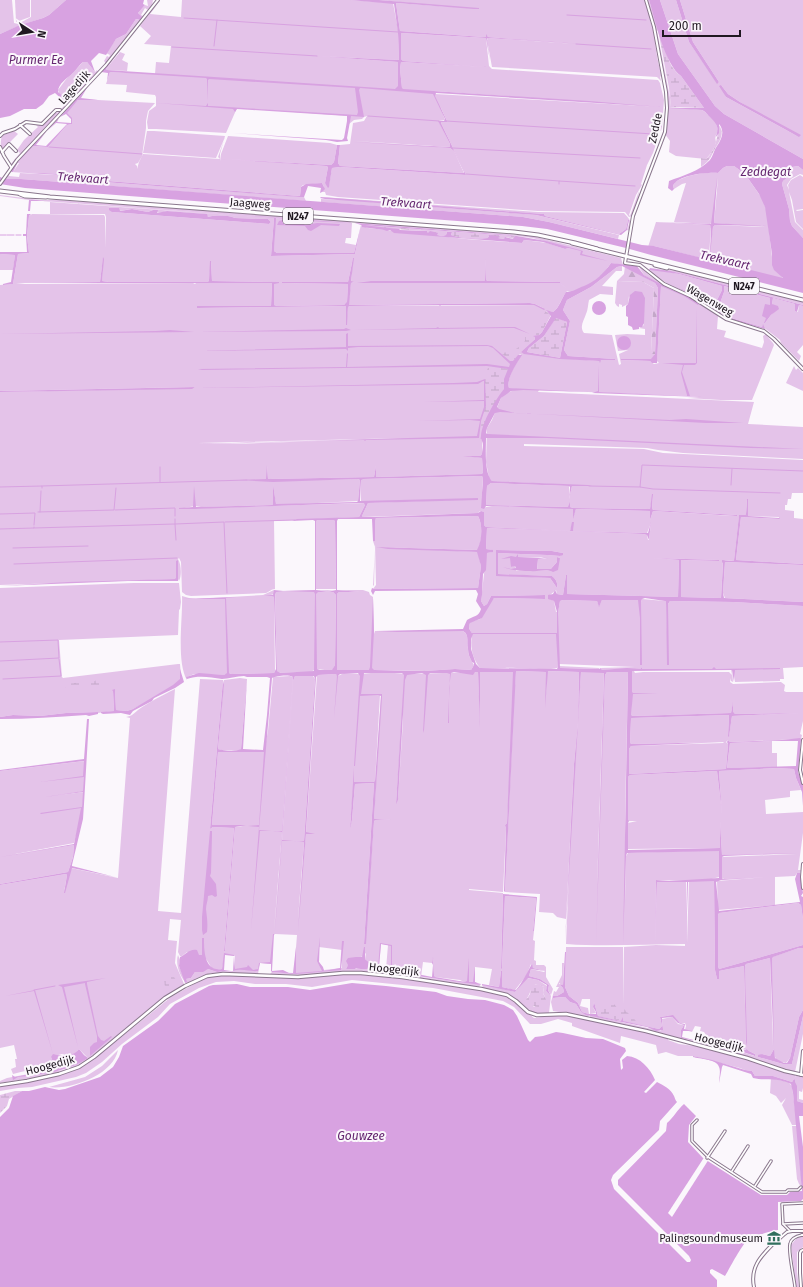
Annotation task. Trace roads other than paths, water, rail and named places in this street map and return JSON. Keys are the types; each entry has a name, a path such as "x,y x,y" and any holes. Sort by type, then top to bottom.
{"main road":[{"name":"Jaagweg","path":"0,191 50,197 514,232 547,237 625,257"},
{"name":"N247","path":"625,257 803,300"}],"street":[{"name":"Lagedijk","path":"0,184 11,167 104,67 158,0"},
{"name":"Zedde","path":"624,263 633,216 661,144 665,132 667,116 668,100 654,26 646,0"},
{"path":"0,136 3,133 28,122 42,124 54,111 58,109 60,110"},
{"path":"20,126 30,134"},
{"path":"2,152 9,144 16,151"},
{"path":"0,147 11,167"},
{"name":"Wagenweg","path":"624,263 640,265 664,284 690,296 726,319 764,331 774,339 803,369"},
{"path":"803,740 800,770 803,782"},
{"path":"803,864 803,888"},
{"name":"Hoogedijk","path":"0,1085 53,1075 79,1067 94,1058 166,998 207,976 223,974 298,977 342,973 361,973 402,977 481,989 509,996 528,1012 534,1014 542,1016 563,1014 646,1031 747,1058 802,1075"},
{"path":"802,1075 803,1051"},
{"path":"697,1120 692,1125 692,1141 708,1157 762,1192 786,1192 788,1190 798,1190 801,1188"},
{"path":"708,1157 725,1131"},
{"path":"732,1172 748,1146"},
{"path":"755,1187 771,1161"},
{"path":"792,1231 783,1224 782,1204 803,1203"},
{"path":"783,1224 803,1223"},
{"path":"754,1287 753,1274 760,1257 784,1234 792,1231 803,1231"},
{"path":"795,1287 790,1246 792,1240 796,1236 803,1235"},
{"path":"801,1287 800,1273 802,1250"}],"water":[{"name":"Purmer Ee","path":"66,0 144,0 143,4 145,5 138,13 142,17 140,20 136,19 126,34 116,39 106,55 99,53 91,61 95,72 87,62 83,62 61,83 58,92 69,101 66,103 55,93 49,96 43,104 36,109 24,109 10,116 0,118 0,34 49,15"},
{"path":"350,0 379,0 479,8 474,9 396,3 400,31 483,37 486,37 486,34 488,37 582,44 488,38 490,61 486,38 401,33 401,59 403,61 488,67 401,62 400,69 403,89 662,107 436,93 435,96 447,121 441,123 466,175 340,167 332,168 328,188 325,183 328,167 326,166 222,159 331,165 334,162 337,145 340,145 338,163 340,166 464,173 454,151 450,148 353,142 450,147 450,144 438,121 444,121 445,119 433,94 360,88 359,90 364,117 351,116 347,138 348,141 337,142 232,133 342,140 344,138 347,116 237,109 235,112 233,109 156,103 206,106 208,103 208,106 357,115 358,112 355,88 209,79 208,101 206,78 110,72 107,81 108,73 101,72 123,46 106,69 107,70 395,89 398,86 398,62 316,56 399,60 398,33 394,4"},
{"name":"Zeddegat","path":"649,0 660,0 678,54 715,106 724,114 803,159 803,170 798,166 792,167 787,174 787,178 782,184 789,209 790,221 792,226 803,238 803,293 547,229 25,188 0,184 0,177 5,179 523,217 642,245 654,246 783,278 774,270 772,265 772,254 765,207 759,194 745,174 734,166 727,166 718,173 693,175 680,179 673,186 674,189 672,191 668,188 669,181 696,170 710,160 720,141 722,129 719,124 719,133 715,138 717,131 716,124 702,110 669,108 704,108 670,62 661,41"},
{"path":"676,0 680,0 693,42 719,82 717,84 689,42"},
{"path":"721,85 728,94 740,102 801,135 799,137 726,97 719,86"},
{"path":"88,86 81,98 98,100 78,100 67,113 72,118 72,124 67,125 48,147 33,146 20,160 24,154 46,132 36,145 46,146 67,124 56,123 47,131 59,118 57,122 71,123 71,119 66,114 60,117"},
{"path":"18,162 13,172 93,175 95,176 95,180 300,196 301,187 306,184 322,183 325,189 320,193 321,188 308,186 304,197 300,197 104,182 93,181 92,177 12,172 12,169"},
{"path":"717,178 714,223 766,226 715,225 713,227 710,256 710,225 660,222 711,224"},
{"path":"320,198 544,214 545,216 619,234 626,229 629,220 627,230 621,235 536,215 325,199"},
{"path":"29,200 31,200 30,211 28,211"},
{"path":"85,204 351,223 288,220 301,222 305,225 317,223 340,224 339,226 321,225 311,231 305,226 277,225 279,221 286,219 276,218 274,251 277,253 354,253 361,225 355,254 271,256 274,218"},
{"path":"109,208 119,208 120,211 132,209 148,212 158,210 157,213 167,211 207,214 208,217 229,216 235,218 268,219 271,222 269,224 112,212"},
{"path":"27,214 31,214 29,216 27,236 29,253 18,254 13,284 3,285 11,282 15,255 0,254 0,252 27,252 26,236 23,236 23,234 26,234"},
{"path":"355,223 511,235 546,241 576,249 583,251 582,254 608,261 580,255 581,251 569,248 565,249 543,242 524,240 522,243 394,233 390,230 387,231 362,227 362,225","holes":["362,225 515,236 513,239 505,237 504,239 498,238 500,237 499,236 489,235 488,238 479,239 451,235 452,232 447,232 446,235 442,236 437,235 438,233 430,231 428,233 427,231 400,230"]},
{"path":"103,257 102,281 109,282 208,282 211,261 212,281 279,282 274,284 274,305 277,306 344,305 347,302 348,284 282,282 348,282 354,258 351,281 354,282 351,283 349,305 530,303 545,309 544,310 534,305 350,306 348,307 346,325 346,306 197,308 197,306 271,306 272,283 16,283 100,282"},
{"path":"486,259 486,280 488,281 560,282 566,288 560,283 357,283 371,281 484,281"},
{"path":"611,263 637,266 644,275 689,297 699,304 698,305 684,296 661,286 657,363 652,363 650,361 621,360 651,359 655,354 658,288 655,283 622,266 617,267 591,287 567,300 563,310 570,321 564,350 568,356 615,360 601,360 600,363 599,361 560,359 524,354 521,352 535,339 533,336 539,335 542,332 551,316 546,310 553,312 559,305 566,292 573,291 592,282","holes":["556,318 567,322 560,358 527,352 529,348 544,336"]},
{"path":"650,268 671,271 803,305 803,306 799,305 797,312 795,311 795,304 773,298 772,304 778,306 779,309 764,323 766,318 762,316 765,304 770,305 770,298 724,286 724,292 718,309 728,317 762,327 763,324 765,329 727,318 689,293 668,284 687,291 714,306 722,290 722,286 679,274 650,270 665,282 651,273 649,270"},
{"path":"635,291 642,292 645,298 644,323 642,327 639,327 639,329 633,330 632,327 628,325 626,306 630,295"},
{"path":"596,301 602,301 606,305 606,311 602,315 596,315 592,311 592,305"},
{"path":"697,308 697,363 695,365 684,365 682,372 690,396 702,397 592,393 598,391 599,365 599,392 686,396 681,373 683,365 662,363 696,363"},
{"path":"438,327 515,327 530,334 514,328 353,330"},
{"path":"346,328 351,330 197,332 344,329"},
{"path":"170,330 194,332 0,334 156,331"},
{"path":"348,333 348,346 487,345 492,346 510,361 513,361 518,355 522,355 510,376 508,384 509,388 589,392 511,391 501,398 497,407 499,409 514,413 495,413 487,428 487,434 803,449 751,448 547,438 486,438 487,467 489,477 492,481 592,486 572,486 569,499 569,486 491,483 487,486 486,505 568,507 570,502 570,507 573,508 650,509 653,494 652,509 654,510 737,516 653,511 650,520 650,511 576,509 573,519 573,509 492,506 486,506 484,509 481,508 483,477 481,476 361,480 360,501 478,498 478,500 368,503 362,516 363,517 478,513 481,511 484,512 484,525 486,527 570,531 572,522 574,522 574,531 647,533 651,522 649,540 647,535 643,534 487,528 486,549 493,550 493,552 487,553 486,570 483,574 481,601 484,606 487,604 491,596 545,595 545,599 494,598 482,618 470,623 469,628 472,633 557,633 557,612 554,601 548,599 548,595 553,594 555,590 557,594 563,595 566,575 567,594 678,597 679,560 654,558 719,560 681,560 681,597 721,598 722,560 734,560 739,515 746,514 747,499 748,516 780,518 741,517 736,560 803,565 725,562 724,598 803,602 803,606 733,602 670,601 668,604 669,665 667,665 665,601 645,598 642,599 642,665 640,665 640,618 638,600 602,600 599,607 597,601 563,600 560,601 558,613 560,668 601,668 602,670 627,668 640,669 642,667 642,669 712,669 714,667 716,669 780,668 735,670 734,682 732,670 632,671 633,693 658,693 633,694 632,716 731,713 733,702 733,712 735,714 801,713 732,716 729,737 729,715 632,718 630,743 632,744 725,742 631,746 629,749 629,774 726,769 728,740 730,742 800,738 798,772 803,785 803,806 802,792 794,769 777,768 719,771 722,813 717,771 630,775 628,777 628,850 720,848 720,821 722,855 797,853 724,856 722,857 723,879 766,877 721,880 716,882 719,911 800,902 795,879 797,873 800,873 803,893 801,896 803,897 803,919 801,905 798,903 719,913 718,915 719,969 803,945 803,948 799,948 772,958 774,1046 770,958 746,964 745,966 747,1046 744,966 719,971 719,979 717,979 715,970 714,881 688,882 686,943 687,882 657,882 655,942 656,880 669,881 719,878 719,851 627,853 623,945 628,672 607,672 605,675 596,945 604,673 581,672 578,723 579,672 548,671 545,708 546,672 516,671 505,892 505,825 507,823 513,672 480,672 480,728 478,672 475,672 473,675 454,672 451,673 450,683 450,674 430,673 428,675 423,733 426,675 422,673 407,675 405,680 398,800 396,804 404,675 402,673 364,673 361,694 382,694 374,819 391,819 375,820 374,822 366,944 364,944 374,783 355,784 350,828 354,768 354,782 375,781 381,696 360,696 354,766 360,676 358,673 340,674 338,676 334,718 337,676 336,674 318,675 316,677 306,832 315,834 306,834 298,932 304,842 294,842 304,841 314,676 295,676 293,681 282,840 293,841 282,841 275,931 282,832 273,831 282,831 293,677 285,675 272,678 259,830 271,831 260,831 251,930 259,827 248,826 259,825 264,752 218,752 212,825 246,825 235,827 224,951 234,828 213,827 210,829 223,680 224,685 218,749 236,751 241,749 247,679 243,749 263,750 270,678 244,676 222,679 200,677 187,679 186,677 199,673 224,675 227,673 225,599 183,599 236,597 226,598 229,673 274,673 276,669 274,597 264,595 273,595 274,590 283,591 276,592 275,594 277,671 280,673 314,671 315,594 314,592 285,591 315,590 315,521 292,521 297,519 359,517 365,505 364,503 358,503 195,509 179,508 193,507 194,486 196,507 272,505 273,484 276,504 358,501 360,480 358,479 273,482 239,480 266,479 267,465 268,479 374,477 376,466 376,477 482,474 482,458 463,456 480,456 482,454 482,430 490,411 504,389 504,379 508,369 487,366 198,369 346,367 347,353 347,367 487,364 509,367 510,364 493,348 488,346 358,347 348,348 348,351 346,349 197,351 346,347 346,334","holes":["478,516 481,524 481,533 477,550 376,547 388,549 477,552 481,566 478,588 372,588 371,591 373,595 375,591 476,590 478,594 476,601 481,609 477,615 467,620 463,629 376,631 463,631 467,637 469,656 474,663 471,670 374,670 372,668 374,631 373,598 369,670 337,670 337,594 339,592 360,592 337,590 337,521 338,519 372,519 373,541 375,541 376,518","334,520 335,522 336,590 328,592 333,592 336,595 335,665 332,670 317,669 316,594 318,592 326,592 316,590 316,521","473,634 556,634 558,667 557,669 480,668 476,664 471,649 471,639","798,741 796,766 727,768 730,743"]},
{"path":"621,336 627,336 631,340 631,346 627,350 621,350 617,346 617,340"},
{"path":"485,379 486,406 481,421 479,438 198,444 477,436 480,421 418,421 480,419 484,407 484,401 424,402 484,400 484,381 478,384 197,388 454,383 477,382"},
{"path":"195,387 192,389 0,392 0,391"},
{"path":"539,414 670,420 686,419 743,423 706,423"},
{"path":"496,550 552,551 563,553 563,555 560,556 498,553 498,574 552,576 555,578 557,588 550,578 496,576"},
{"path":"518,554 518,557 548,558 538,559 537,569 551,569 557,562 557,557 560,558 558,570 553,572 546,570 521,571 510,569 503,567 511,569 516,568 515,566 511,567 510,558 501,559 511,556 516,557"},
{"path":"178,560 178,581 128,581 0,586 68,582 175,579 176,561"},
{"path":"180,669 184,682 154,698 152,701 133,711 130,715 121,713 101,713 114,711 112,690 115,689 116,710 127,711 133,709 173,685 180,679"},
{"path":"449,698 449,723 448,723"},
{"path":"98,712 98,714 89,716 0,719 0,717 13,715 40,716 66,713"},
{"path":"87,719 89,719 83,819 72,866 115,877 72,868 65,893 66,874 0,885 68,872 73,857 74,845 0,857 74,844 81,808 40,813 82,807 83,792 45,797 83,791 84,777 40,782 83,776 84,761 0,770 84,759"},
{"path":"578,723 565,943 574,764"},
{"path":"210,831 212,831 212,835 210,876 216,884 217,896 208,896 206,909 207,932 203,935 202,917"},
{"path":"503,894 537,897 533,931 536,899 505,896 501,969"},
{"path":"273,934 272,971 283,970 293,973 296,947 296,973 322,971 317,961 320,937 319,962 324,971 340,968 342,941 344,941 341,970 296,974 272,972 271,964 260,963 258,971 233,971 234,956 225,955 224,970 231,971 217,972 208,969 203,972 195,972 191,978 186,979 187,982 185,983 179,966 180,957 194,950 197,950 199,955 202,955 202,938 204,938 206,959 208,964 212,967 222,969 224,953 234,955 235,969 247,967 248,965 253,970 258,969 259,963 270,962"},
{"path":"380,943 392,945 392,969 432,977 433,957 435,977 465,982 467,981 469,958 469,982 473,982 475,967 475,982 481,985 410,975 385,969 385,967 391,966 391,946 381,944 379,966 383,968 378,968"},
{"path":"364,947 365,959 375,967 366,969 346,969 348,965 346,961 348,958 362,957"},
{"path":"566,952 565,987 569,996 578,1003 582,1012 596,1014 593,1007 594,1002 598,1016 621,1021 623,1017 623,1021 659,1029 662,1026 660,1017 673,1015 680,1023 685,1024 684,1029 692,1031 683,1031 682,1037 720,1044 737,1050 681,1038 681,1030 684,1025 678,1023 672,1017 662,1018 663,1030 656,1031 647,1027 586,1015 581,1012 576,1004 570,1002 565,997 553,998 553,996 557,996 564,992 563,988 559,984 563,985"},
{"path":"532,964 533,968 545,971 531,969 529,976 540,979 549,985 548,990 551,996 546,991 547,985 538,980 528,978 515,992 482,985 499,987 502,971 502,987 516,990"},
{"path":"106,978 87,982 98,1036 104,1041 111,1036 112,1037 90,1056 90,1047 97,1042 97,1036 85,983 64,987 78,1047 62,987 58,985"},
{"name":"Gouwzee","path":"352,983 436,992 447,996 485,1000 504,1005 513,1010 530,1042 535,1037 556,1032 586,1038 603,1039 625,1048 626,1051 620,1059 621,1070 623,1068 622,1060 627,1056 636,1058 647,1067 655,1080 644,1092 646,1093 657,1082 671,1091 677,1102 660,1121 659,1130 613,1175 611,1180 614,1189 687,1262 690,1262 691,1260 689,1256 618,1185 618,1180 666,1131 667,1123 684,1104 696,1116 689,1125 688,1142 703,1158 761,1195 787,1195 790,1192 802,1191 791,1084 776,1080 753,1078 751,1074 723,1065 719,1083 720,1070 718,1064 693,1056 752,1071 755,1076 773,1076 792,1082 794,1079 795,1080 797,1086 797,1101 803,1103 803,1116 799,1116 803,1147 803,1199 801,1201 778,1202 778,1230 763,1234 745,1242 725,1276 712,1269 710,1270 710,1273 717,1280 717,1287 0,1287 0,1117 9,1108 13,1096 22,1091 45,1087 59,1090 65,1089 100,1077 113,1067 123,1046 158,1021 175,1004 209,986 237,984 250,987 288,987 310,990"},
{"path":"35,990 53,1054 34,991 5,996"},
{"path":"803,1010 792,1064 783,1064 758,1057 758,1055 762,1054 770,1056 774,1049 775,1058 787,1063 790,1058 799,1017"},
{"path":"79,1049 88,1058 80,1063 63,1069 18,1077 13,1080 12,1075 15,1077 50,1070 55,1067 51,1057 53,1054 68,1056 74,1054"},
{"path":"747,1049 755,1054 755,1056 737,1050"}],"waterway":[{"path":"567,15 646,20"},
{"path":"184,18 398,32"},
{"path":"214,46 217,20"},
{"path":"576,44 651,49"},
{"path":"172,47 317,56"},
{"path":"368,116 439,121"},
{"path":"446,121 653,134"},
{"path":"49,147 142,154"},
{"path":"453,148 640,158"},
{"path":"466,174 559,181"},
{"path":"559,184 559,181 635,186"},
{"path":"0,235 6,235"},
{"path":"7,235 14,235"},
{"path":"16,235 21,235"},
{"path":"780,493 653,489 640,487 642,465 803,471"},
{"path":"160,467 160,482"},
{"path":"731,485 732,469"},
{"path":"42,486 247,480"},
{"path":"0,487 42,486 42,488"},
{"path":"589,486 640,487"},
{"path":"38,512 114,510 116,488"},
{"path":"40,512 41,491"},
{"path":"115,510 175,508 175,516"},
{"path":"0,514 35,513 34,525"},
{"path":"175,519 175,524 224,522 227,593"},
{"path":"225,522 295,520"},
{"path":"34,528 175,524 176,540"},
{"path":"0,529 34,527"},
{"path":"13,548 88,546"},
{"path":"14,564 177,558"},
{"path":"0,642 58,640 59,658 0,661"},
{"path":"3,679 61,676 59,659"},
{"path":"34,990 55,986"}],"place":[{"name":"Palingsoundmuseum","path":"774,1238"}],"water label":[{"name":"Trekvaart","path":"83,178"},
{"name":"Trekvaart","path":"406,203"},
{"name":"Trekvaart","path":"725,260"}]}
